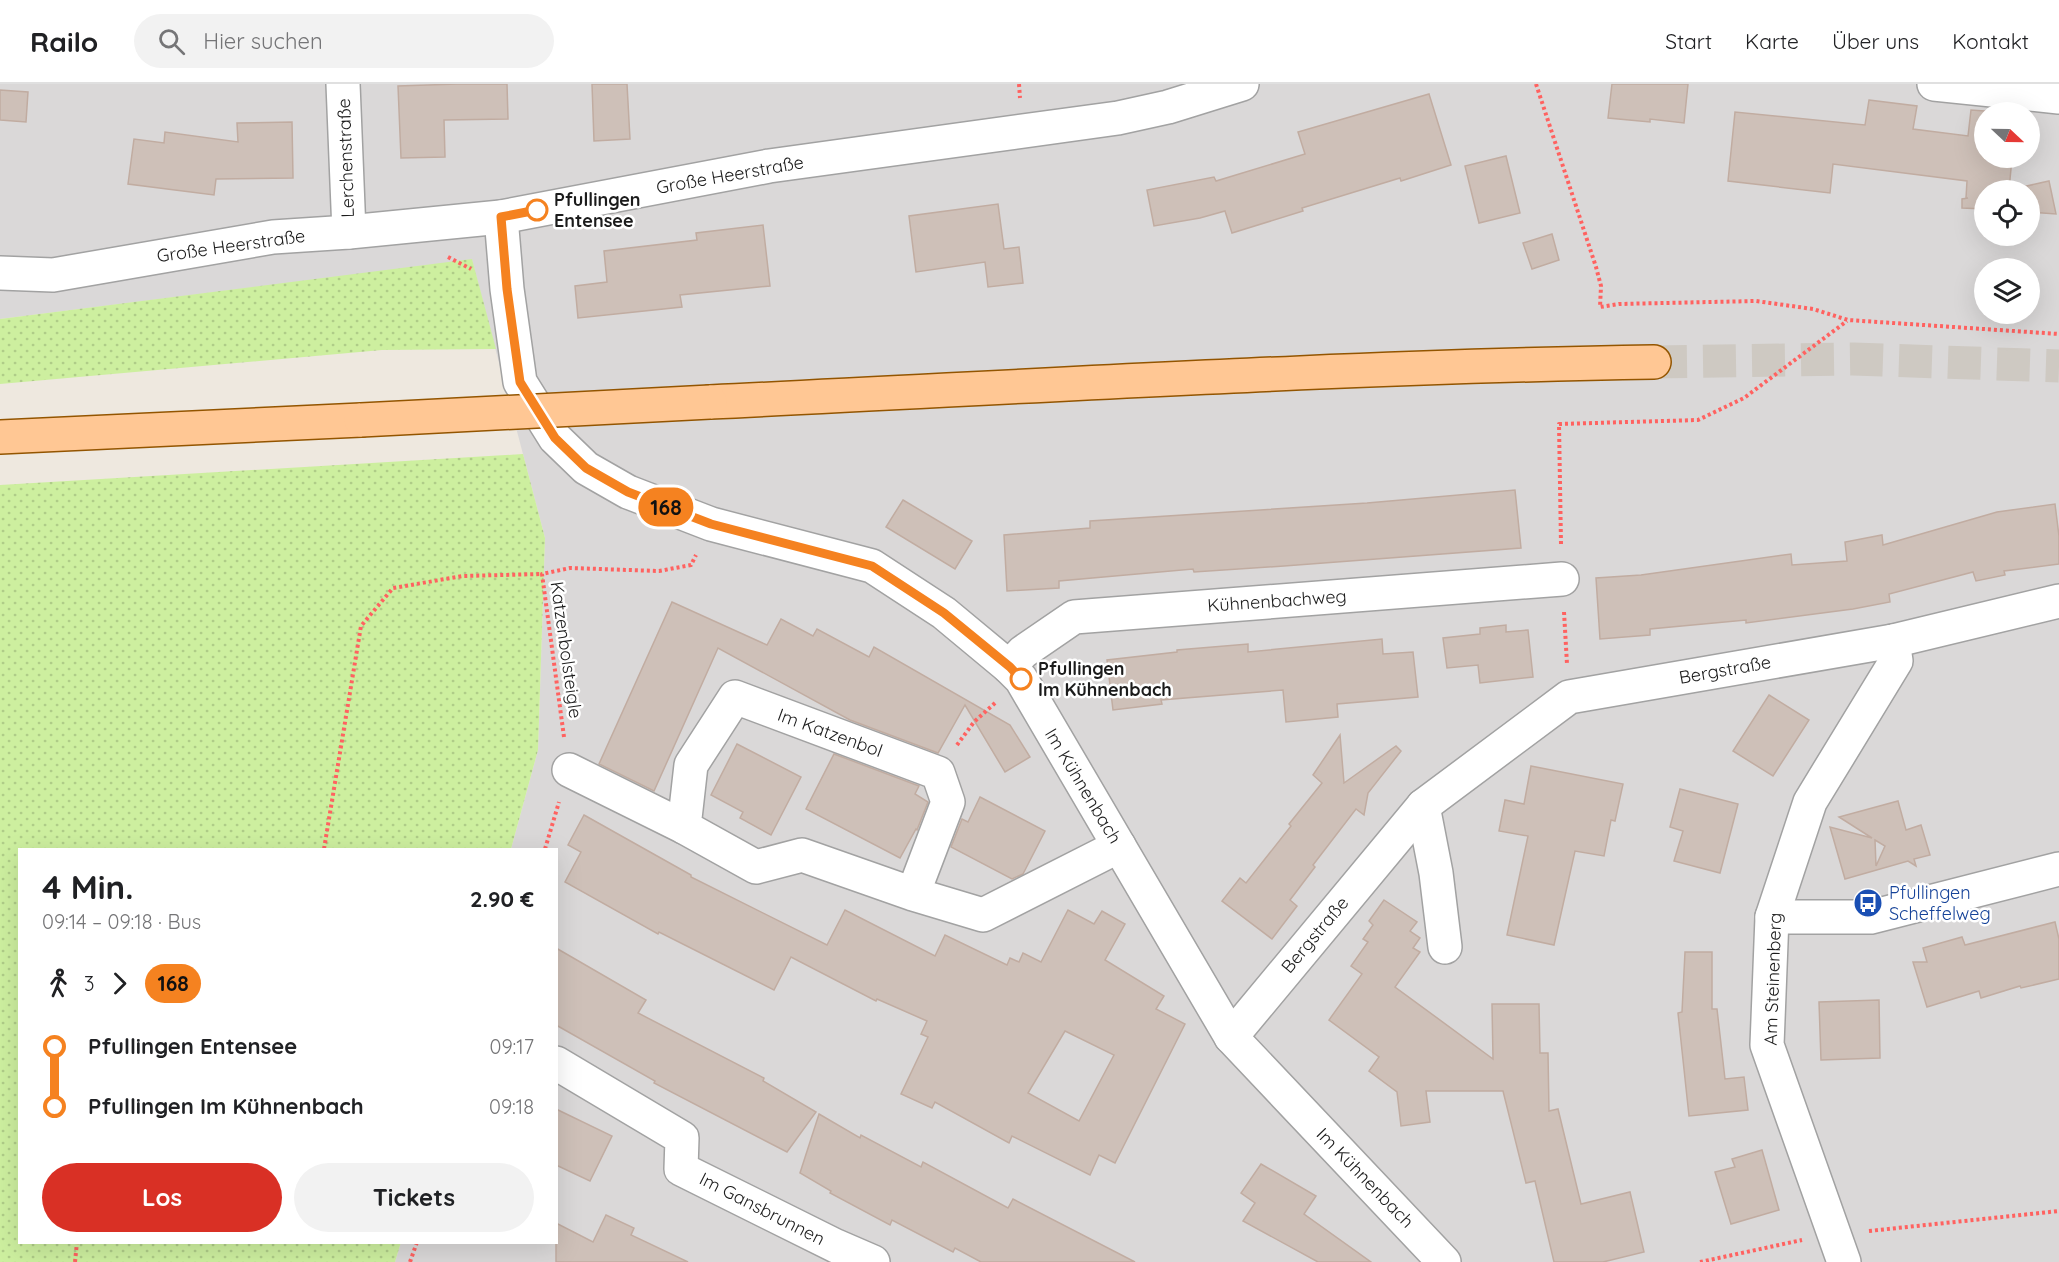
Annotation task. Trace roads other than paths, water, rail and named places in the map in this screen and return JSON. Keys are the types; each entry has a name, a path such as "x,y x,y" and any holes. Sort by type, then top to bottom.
{"main road":[{"path":"0,437 1147,379 1530,364 1654,362"}],"street":[{"name":"Lerchenstraße","path":"343,84 349,232"},
{"name":"Große Heerstraße","path":"0,273 53,275 273,237 501,217 769,166 1118,118 1242,84"},
{"path":"1934,84 2059,97"},
{"name":"Im Kühnenbach","path":"501,217 507,289 520,382 555,438 586,468 628,492 711,524 872,566 944,613 1015,673 1231,1038 1444,1262"},
{"name":"Kühnenbachweg","path":"1015,673 1023,652 1074,617 1562,564"},
{"name":"Bergstraße","path":"1231,1038 1423,806 1569,697 1893,641 2059,602"},
{"name":"Am Steinenberg","path":"1840,1248 1767,1045 1772,917 1810,802 1896,662 1893,641"},
{"name":"Im Katzenbol","path":"684,827 691,765 735,697 938,773 948,802 913,894"},
{"path":"569,770 684,827 756,867 802,855 913,894 983,915 1119,846"},
{"path":"1423,806 1436,873 1445,947"},
{"path":"1772,917 1871,917 2059,869"},
{"name":"Im Gansbrunnen","path":"558,1064 682,1138 681,1169 873,1262"}],"tunnel":[{"path":"1654,362 1853,359 2059,366"}],"place":[{"name":"Pfullingen Entensee","path":"537,210"},
{"name":"Pfullingen Im Kühnenbach","path":"1021,679"},
{"name":"Pfullingen Scheffelweg","path":"1868,903"}]}
